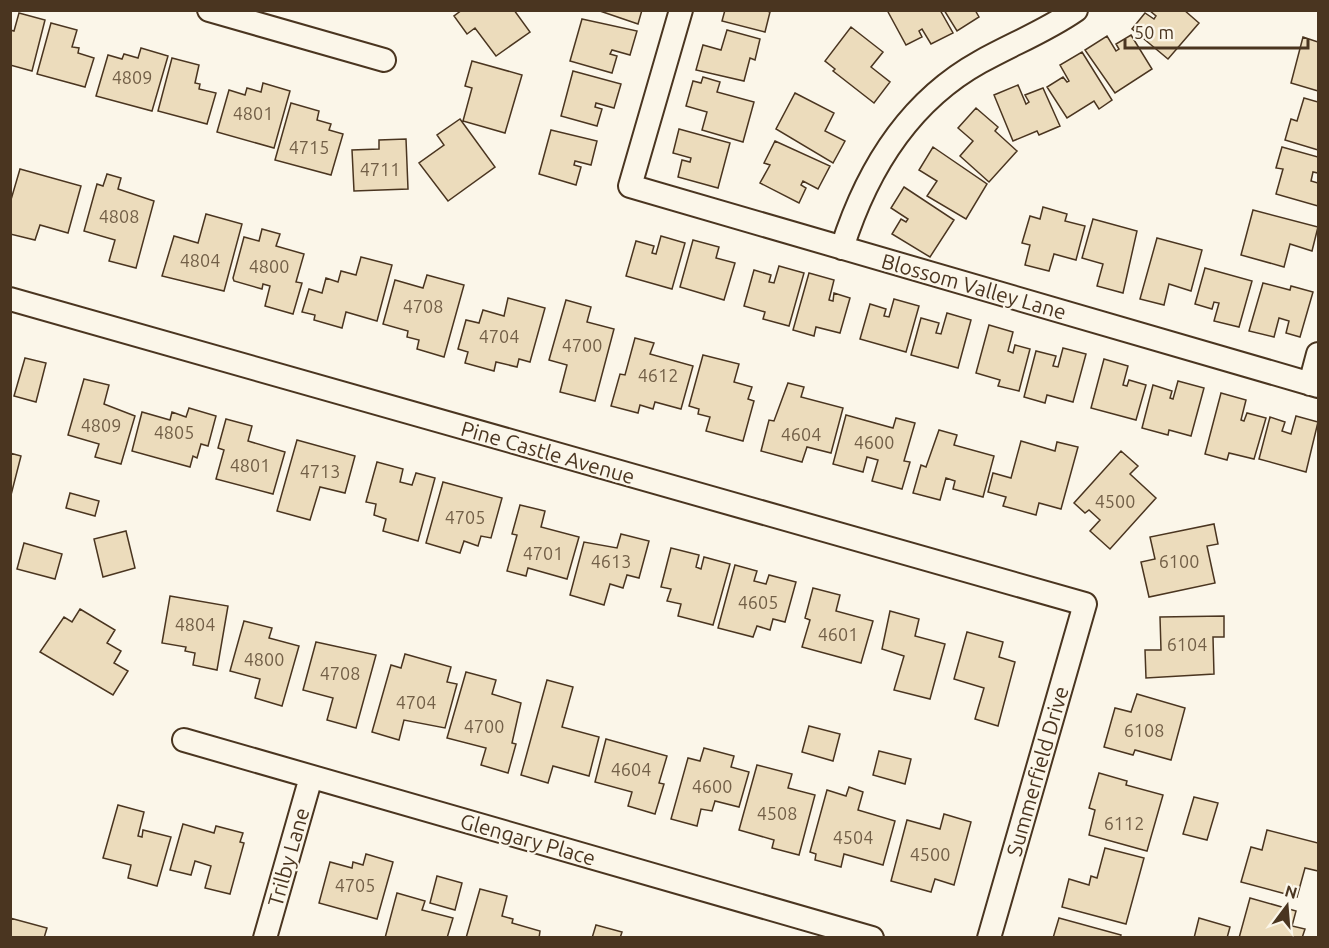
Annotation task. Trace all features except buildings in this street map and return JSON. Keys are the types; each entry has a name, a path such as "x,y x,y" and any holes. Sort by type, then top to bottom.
{"street":[{"path":"209,10 384,60"},
{"name":"Blossom Valley Lane","path":"681,10 630,186 1314,385"},
{"path":"842,248 869,177 891,142 914,114 945,86 979,63 1055,25 1076,10"},
{"name":"Pine Castle Avenue","path":"10,299 1085,603"},
{"path":"1314,385 1318,354"},
{"name":"Summerfield Drive","path":"989,938 1085,603"},
{"name":"Glengary Place","path":"184,740 872,938"},
{"name":"Trilby Lane","path":"265,938 311,777"}]}
